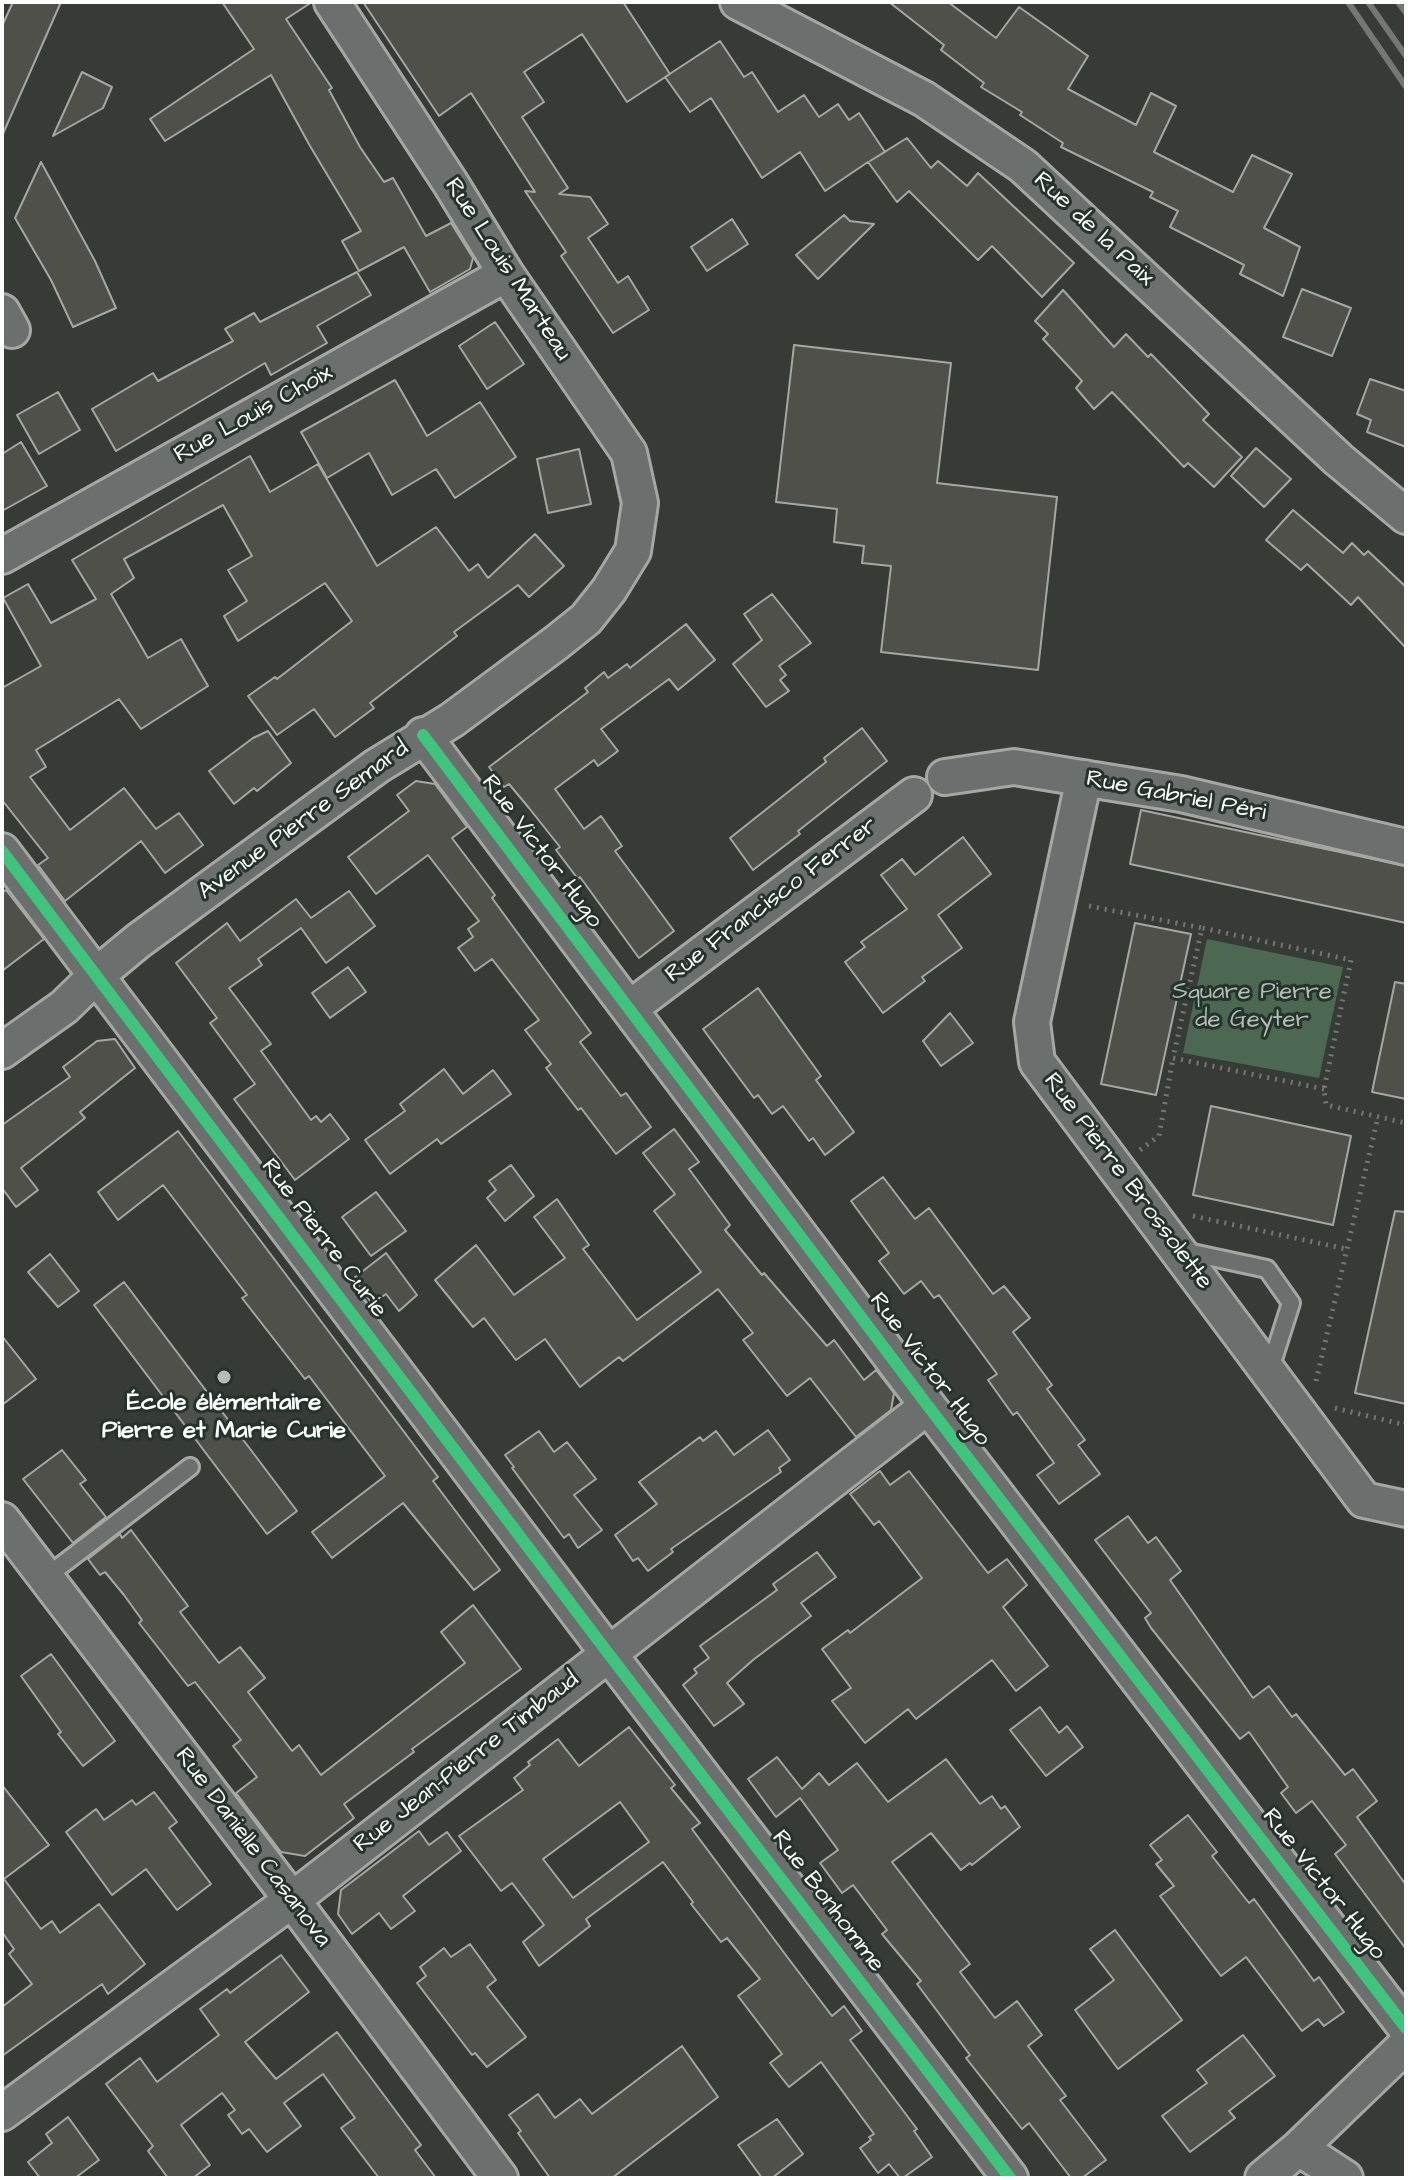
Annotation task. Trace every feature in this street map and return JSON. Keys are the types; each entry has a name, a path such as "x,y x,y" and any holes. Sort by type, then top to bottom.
{"street":[{"name":"Rue Louis Marteau","path":"332,2 506,274 629,453 640,503 633,551"},
{"name":"Rue de la Paix","path":"738,2 924,99 1023,166 1339,460 1406,516"},
{"name":"Rue Louis Choix","path":"2,556 506,274"},
{"name":"Avenue Pierre Semard","path":"2,1051 64,1007 138,941 423,735 452,720 586,619 609,590 633,551"},
{"name":"Rue Victor Hugo","path":"423,735 928,1406 1406,2028"},
{"name":"Rue Gabriel Péri","path":"945,777 1014,767 1181,794 1406,847"},
{"name":"Rue Pierre Brossolette","path":"1084,778 1032,1022 1037,1062 1364,1500 1406,1509"},
{"name":"Rue Francisco Ferrer","path":"630,1008 914,795"},
{"name":"Rue Pierre Curie","path":"2,851 608,1653"},
{"name":"Rue Jean-Pierre Timbaud","path":"2,2113 292,1900 928,1406"},
{"name":"Rue Danielle Casanova","path":"2,1520 500,2178"},
{"name":"Rue Bonhomme","path":"608,1653 1010,2178"},
{"path":"1263,2178 1299,2148 1406,2045"},
{"path":"1299,2148 1345,2178"}],"lane":[{"path":"1177,1250 1267,1269 1291,1303 1269,1372"},
{"path":"46,1577 190,1467"}],"path":[{"path":"1057,900 1351,960 1324,1089 1326,1105 1406,1123"},
{"path":"1134,1155 1159,1136 1202,928"},
{"path":"1173,1058 1324,1089"},
{"path":"1314,1386 1378,1117"},
{"path":"1185,1214 1346,1249"},
{"path":"1324,1405 1406,1423"}],"green space":[{"name":"Square Pierre de Geyter","path":"1207,939 1343,967 1319,1078 1183,1053"}],"building":[{"path":"13,2 61,2 2,136 2,26"},
{"path":"222,2 312,2 286,19 332,88 329,90 360,147 384,182 393,178 426,236 451,223 473,258 470,269 430,292 404,247 359,271 342,241 361,231 271,75 165,141 150,119 254,49"},
{"path":"363,2 623,2 670,74 627,102 582,34 524,72 544,102 522,117 568,188 559,194 590,197 608,224 588,238 618,283 628,276 649,310 613,333 561,256 566,252 525,191 535,192 471,93 439,116"},
{"path":"889,2 948,2 996,38 1019,7 1088,56 1068,89 1136,125 1151,93 1176,106 1154,152 1233,192 1252,155 1292,174 1264,228 1300,247 1283,296 1240,274 1244,265 1170,227 1178,211 1150,197 1153,192 1061,147 1063,143 1020,115 1022,112 981,87 984,83 941,50 944,45"},
{"path":"720,41 744,77 752,72 778,112 804,95 819,117 838,104 849,120 859,113 885,152 907,138 931,168 938,161 967,186 978,173 1074,263 1042,297 992,246 978,260 909,191 897,202 868,162 825,191 800,152 762,178 711,98 690,112 665,77"},
{"path":"82,72 112,87 103,108 53,136"},
{"path":"41,162 95,261 116,308 73,327 51,280 15,218"},
{"path":"844,215 850,221 874,224 818,279 796,255"},
{"path":"732,219 748,244 707,271 691,247"},
{"path":"357,272 371,295 317,326 327,343 271,375 265,363 116,451 92,409 153,373 158,381 233,341 225,329 254,313 260,322"},
{"path":"1302,289 1351,308 1332,356 1283,337"},
{"path":"1063,290 1114,347 1126,334 1148,357 1151,354 1209,414 1203,420 1242,457 1214,487 1188,463 1184,467 1112,392 1094,409 1076,388 1082,381 1043,339 1048,334 1035,321"},
{"path":"495,322 524,364 487,389 459,346"},
{"path":"794,345 951,363 937,483 1057,497 1038,670 881,652 891,566 862,563 864,546 834,542 837,509 776,502"},
{"path":"1370,379 1406,391 1406,447 1367,432 1371,420 1357,414"},
{"path":"395,380 427,436 480,402 516,457 455,498 436,469 392,495 369,453 327,478 301,432"},
{"path":"58,392 80,430 39,454 17,415"},
{"path":"21,442 47,486 2,511 2,454"},
{"path":"1256,448 1291,479 1264,507 1231,476"},
{"path":"579,449 591,504 548,513 537,459"},
{"path":"250,456 270,492 318,464 377,566 436,527 469,571 478,564 488,578 535,534 564,566 529,597 518,585 454,632 457,636 370,703 374,708 335,737 314,709 277,735 248,696 275,677 277,679 352,621 325,583 238,641 224,616 247,601 228,570 252,556 223,505 124,559 134,578 111,594 148,658 181,639 208,686 141,729 119,699 36,750 46,767 30,777 70,830 124,788 156,829 179,813 203,845 165,873 141,841 65,901 38,865 48,858 2,800 2,688 41,666 3,598 28,584 51,623 96,599 72,560"},
{"path":"1293,510 1343,553 1352,543 1364,555 1368,551 1406,587 1406,648 1358,597 1351,605 1307,564 1301,570 1266,540"},
{"path":"772,594 811,643 779,666 786,675 780,680 789,691 766,707 733,664 762,640 744,614"},
{"path":"686,624 715,660 678,690 669,679 601,729 618,751 598,766 594,760 555,789 584,829 601,816 622,846 615,851 674,931 639,958 580,877 578,879 556,850 560,847 509,784 504,787 489,767 588,692 585,688 604,672 608,678 627,664 630,668"},
{"path":"862,728 887,761 753,870 730,838 826,762 824,758"},
{"path":"268,731 291,763 257,791 254,788 234,804 209,771 253,738"},
{"path":"416,781 435,784 467,827 452,838 591,1033 580,1042 621,1096 626,1093 651,1127 616,1154 546,1068 551,1064 525,1030 539,1020 492,959 475,971 458,948 473,937 468,929 479,921 428,855 376,894 348,857 409,811 397,795"},
{"path":"1141,810 1406,866 1406,923 1130,864"},
{"path":"963,837 991,874 938,915 962,948 922,977 925,981 883,1013 845,962 865,947 861,942 907,909 881,875 902,859 915,875"},
{"path":"6,890 44,939 2,971 2,893"},
{"path":"349,891 375,926 326,963 301,928 258,959 262,965 229,988 271,1044 261,1051 311,1120 316,1116 321,1122 330,1114 349,1139 295,1180 234,1099 255,1084 210,1023 217,1018 176,963 227,923 240,941 296,899 311,918"},
{"path":"1135,923 1191,934 1156,1095 1101,1084"},
{"path":"348,967 366,992 330,1018 312,993"},
{"path":"1395,982 1406,984 1406,1099 1372,1092"},
{"path":"758,988 821,1076 816,1080 854,1132 825,1155 813,1138 809,1141 783,1106 772,1114 758,1095 754,1098 703,1029"},
{"path":"950,1013 973,1043 941,1066 923,1041"},
{"path":"115,1039 135,1068 80,1112 85,1118 21,1168 38,1190 16,1207 2,1188 2,1125 70,1077 63,1067 97,1041"},
{"path":"444,1069 463,1094 493,1070 511,1094 441,1144 437,1139 390,1174 365,1140 405,1111 400,1104"},
{"path":"1211,1106 1351,1136 1333,1225 1193,1195"},
{"path":"674,1129 699,1162 689,1169 730,1225 725,1230 762,1275 764,1273 827,1346 834,1340 864,1380 876,1370 894,1393 891,1410 856,1437 810,1378 787,1396 743,1340 753,1333 718,1289 623,1361 619,1357 580,1387 545,1339 516,1360 484,1318 473,1327 435,1280 476,1245 514,1295 565,1258 534,1217 557,1199 589,1245 583,1249 637,1320 701,1272 654,1211 675,1194 643,1153"},
{"path":"178,1131 438,1477 433,1481 500,1570 474,1590 403,1503 332,1558 312,1532 385,1476 309,1376 305,1379 242,1298 247,1295 163,1185 118,1220 98,1192"},
{"path":"511,1165 534,1196 505,1221 487,1198 496,1190 489,1181"},
{"path":"883,1177 915,1219 929,1208 993,1294 1004,1286 1030,1318 1013,1332 1052,1385 1047,1389 1085,1440 1078,1445 1100,1474 1059,1504 1037,1475 1054,1463 1017,1412 1013,1415 988,1380 997,1374 939,1295 934,1298 921,1281 904,1294 879,1261 889,1253 851,1201"},
{"path":"376,1192 406,1231 371,1256 342,1217"},
{"path":"1395,1211 1406,1212 1406,1404 1355,1393"},
{"path":"386,1253 417,1295 399,1311 386,1294 372,1304 354,1278"},
{"path":"50,1254 79,1291 58,1307 28,1272"},
{"path":"124,1282 297,1511 267,1534 94,1305"},
{"path":"2,1336 36,1379 2,1405"},
{"path":"768,1430 790,1460 779,1468 781,1472 671,1549 673,1552 648,1571 638,1558 633,1561 615,1535 657,1504 639,1482 700,1437 703,1441 716,1431 734,1455"},
{"path":"539,1431 554,1452 567,1442 596,1479 574,1495 602,1530 578,1548 569,1534 564,1538 505,1455"},
{"path":"62,1450 86,1480 80,1484 106,1517 73,1543 23,1479"},
{"path":"880,1471 890,1485 909,1471 988,1573 1007,1559 1027,1585 1003,1607 1048,1666 1016,1691 992,1660 916,1719 908,1709 865,1743 832,1701 851,1688 822,1649 848,1630 850,1633 922,1578 879,1521 874,1525 850,1494"},
{"path":"1128,1516 1148,1543 1156,1537 1181,1571 1170,1580 1253,1698 1269,1686 1292,1717 1296,1714 1345,1775 1353,1769 1377,1801 1357,1817 1406,1885 1406,1949 1335,1854 1346,1845 1312,1801 1296,1813 1281,1793 1288,1787 1249,1732 1240,1739 1151,1628 1145,1618 1151,1613 1095,1540"},
{"path":"131,1530 188,1606 180,1612 219,1663 240,1647 265,1678 248,1692 292,1751 299,1745 321,1775 465,1663 441,1632 473,1605 521,1669 412,1749 414,1752 344,1804 354,1818 305,1856 281,1852 236,1793 257,1777 233,1746 241,1740 195,1682 188,1686 139,1623 142,1620 124,1595 105,1572 100,1575 88,1559 120,1534 122,1538"},
{"path":"817,1552 836,1577 801,1603 811,1616 727,1683 744,1704 714,1726 683,1685 697,1673 694,1669 709,1658 700,1646 777,1590 773,1584"},
{"path":"51,1654 115,1741 83,1766 58,1734 61,1732 21,1676"},
{"path":"1040,1707 1059,1733 1067,1726 1083,1747 1046,1776 1010,1730"},
{"path":"629,1727 675,1785 671,1788 700,1823 692,1829 832,2016 844,2006 862,2031 850,2040 917,2129 914,2131 932,2157 903,2178 889,2164 878,2173 860,2148 874,2134 821,2062 789,2087 770,2063 782,2054 738,1996 760,1979 727,1938 721,1942 663,1862 586,1919 590,1926 539,1966 523,1942 544,1925 512,1883 501,1891 459,1836 523,1790 514,1778 530,1765 528,1762 558,1739 579,1766","holes":["620,1802 649,1842 573,1898 543,1859"]},
{"path":"777,1757 802,1789 819,1773 829,1785 857,1763 888,1802 946,1759 980,1804 992,1796 1001,1809 1005,1806 1020,1827 972,1865 970,1863 961,1870 931,1833 892,1862 970,1964 960,1972 995,2018 1017,2001 1042,2035 1028,2046 1066,2096 1060,2100 1106,2160 1082,2178 1071,2178 1029,2123 1022,2129 966,2058 970,2055 917,1984 921,1981 882,1934 887,1930 853,1885 842,1893 820,1863 838,1850 800,1798 776,1817 748,1779"},
{"path":"2,1785 49,1845 4,1879 41,1929 52,1921 60,1933 99,1904 145,1964 108,1994 102,1984 2,2056 2,2007 32,1984 9,1954 14,1949 2,1932"},
{"path":"154,1792 177,1822 169,1828 211,1884 177,1910 146,1869 112,1895 66,1832 96,1809 104,1820 132,1800 136,1805"},
{"path":"1188,1815 1217,1852 1212,1856 1249,1903 1254,1899 1314,1981 1319,1977 1344,2012 1324,2026 1318,2019 1302,2031 1246,1957 1221,1976 1160,1896 1174,1886 1156,1864 1162,1860 1150,1845"},
{"path":"419,1831 429,1845 447,1832 461,1851 403,1896 415,1911 391,1929 379,1913 352,1934 338,1914 341,1890"},
{"path":"1115,1930 1182,2020 1118,2069 1075,2010 1114,1980 1090,1949"},
{"path":"470,1944 496,1980 487,1987 526,2037 487,2067 475,2053 472,2055 417,1983 426,1976 420,1967 444,1948 451,1957"},
{"path":"281,1955 309,1992 245,2042 276,2079 337,2032 421,2145 415,2150 436,2178 379,2178 341,2128 355,2118 323,2074 284,2103 301,2126 267,2152 249,2129 242,2134 228,2115 235,2110 222,2093 181,2125 210,2165 193,2178 168,2178 148,2151 153,2146 106,2084 140,2058 157,2082 219,2035 200,2009 227,1989 230,1993"},
{"path":"1243,2035 1275,2076 1229,2111 1235,2118 1190,2152 1162,2116 1207,2083 1197,2070"},
{"path":"682,2046 718,2097 612,2178 550,2178 509,2115 538,2094 555,2118 580,2099 592,2114"},
{"path":"68,2117 99,2160 75,2178 40,2178 28,2162 52,2143 46,2134"},
{"path":"777,2119 803,2154 772,2178 762,2178 738,2145"}],"railway":[{"path":"1348,2 1406,87"},
{"path":"1368,2 1406,56"},
{"path":"1398,2 1406,13"}],"cycle path":[{"path":"423,735 928,1406 1406,2028"},
{"path":"2,851 608,1653 1010,2178"}],"place":[{"name":"École élémentaire Pierre et Marie Curie","path":"224,1377"}]}
